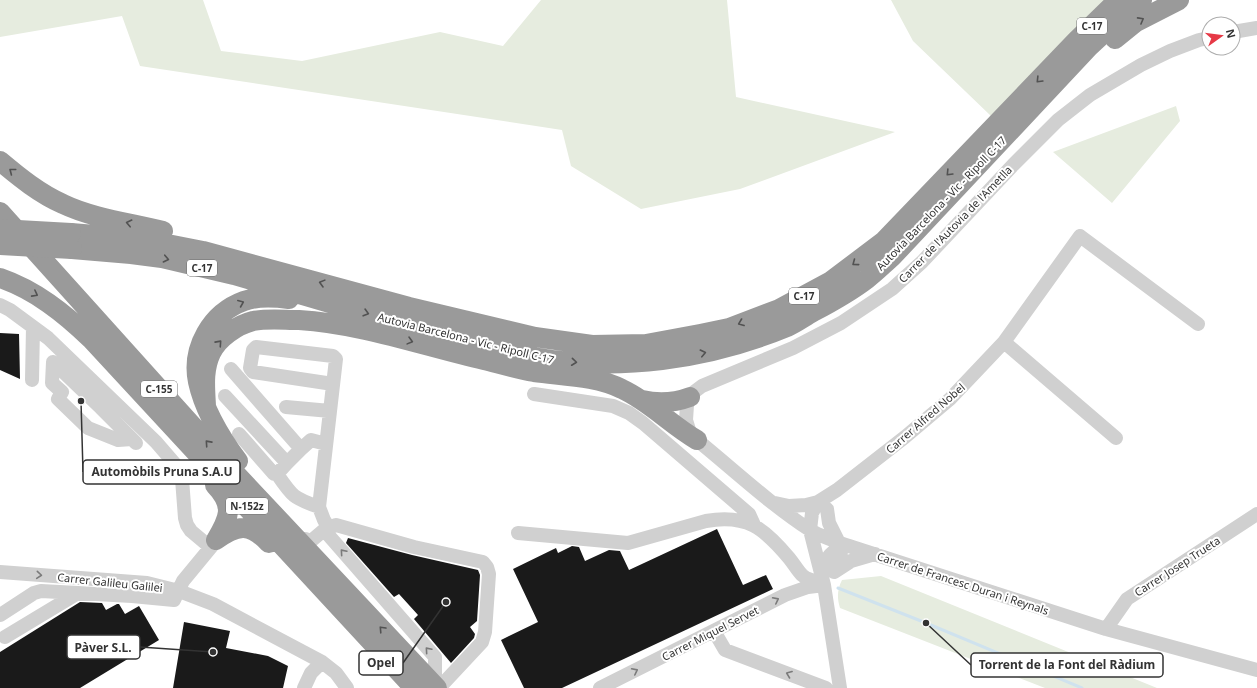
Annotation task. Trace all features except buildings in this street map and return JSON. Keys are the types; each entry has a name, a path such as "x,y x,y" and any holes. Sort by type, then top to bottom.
{"highway":[{"path":"1066,51 1073,32 1101,0"},
{"name":"Autovia Barcelona - Vic - Ripoll C-17","path":"0,245 142,239 203,251 409,307 555,341 592,345 646,344 729,328 779,309 831,281 884,241 1066,51 1118,0"},
{"name":"Autovia Barcelona - Vic - Ripoll C-17","path":"0,229 71,241 131,254 162,258 234,275 384,319 533,357 580,363 627,363 675,359 731,347 787,327 840,297 868,278 892,257 1089,47 1131,8 1142,0"},
{"path":"949,197 985,170 1084,65 1136,22 1179,0"},
{"path":"0,161 44,194 63,205 105,217 181,235 259,266"},
{"name":"C-155","path":"0,212 218,454 321,564"},
{"name":"N-152z","path":"0,223 115,354 148,399 414,688"},
{"path":"0,278 11,281 43,299 72,320 148,399 184,451 222,493 234,520 242,528"},
{"path":"329,303 306,303 271,297 244,301 231,307 220,315 206,332 198,353 198,382 206,406 225,443 245,470 305,539 321,564 437,687"},
{"path":"206,406 204,375 211,352 219,341 230,332 253,322 273,320 310,321 336,324 400,338 533,372 594,380 622,388 642,400 681,431 697,440"},
{"path":"642,400 652,403 669,403 690,397"},
{"path":"213,544 228,518 229,508"},
{"path":"213,544 226,533 242,528 251,529 261,535 329,603 351,619"}],"street":[{"path":"1241,31 1257,28"},
{"name":"Carrer de l'Autovia de l'Ametlla","path":"690,397 702,386 793,348 834,327 892,289 922,262 1013,165 1058,120 1090,95 1141,64 1201,40"},
{"name":"Carrer Alfred Nobel","path":"810,530 820,520 823,505 837,490 905,437 950,399 1004,342 1080,236 1198,324"},
{"path":"0,305 10,310 48,338 106,403 134,441 118,440 88,428 58,399 62,392 52,382 53,362 106,403 156,442 175,464 182,479 184,512 187,525 191,530 213,544 183,581 175,599 173,600 132,596 38,592 0,615"},
{"path":"32,380 33,327"},
{"path":"1004,342 1116,438"},
{"path":"333,384 253,372 250,368 253,350 256,347 333,356 336,358 319,507 326,529 435,658 437,687"},
{"path":"231,370 301,449"},
{"path":"534,394 614,406 629,413 644,423 749,514 754,525 782,550 806,578 826,577 851,561 875,554"},
{"path":"225,396 287,463"},
{"path":"690,397 687,404 686,420 690,433 697,440"},
{"path":"286,407 330,411"},
{"path":"240,434 274,474 277,474 291,494 301,500 319,507"},
{"path":"277,474 311,440 326,444"},
{"name":"Carrer de Francesc Duran i Reynals","path":"697,440 810,530 842,545 875,554 1106,629 1257,670"},
{"path":"773,502 789,506 823,505 829,523 842,545 840,560 826,577"},
{"name":"Carrer Josep Trueta","path":"1106,629 1127,599 1257,514"},
{"path":"518,533 628,543 718,519 730,519 754,525"},
{"path":"305,539 311,541 326,529 336,526 414,547 483,562 487,567 489,574 485,632 482,642 437,687"},
{"path":"810,530 826,577 840,688"},
{"name":"Carrer Galileu Galilei","path":"0,572 147,583 179,591 213,604 322,662 336,673 348,688"},
{"name":"Carrer Miquel Servet","path":"600,688 796,590 826,577"},
{"path":"5,637 78,593"},
{"path":"714,631 725,650 826,688"},
{"path":"304,688 311,674 322,662"}],"shaded area":[{"path":"0,0 203,0 221,51 302,61 440,32 503,46 541,0 727,0 736,97 895,132 740,189 641,209 571,166 562,130 140,66 122,16 0,37"},
{"path":"891,0 1109,0 991,116 913,41"},
{"path":"1176,106 1180,121 1112,203 1053,152"},
{"path":"881,576 1157,688 1045,688 840,608 838,594 842,580"}],"waterway":[{"path":"838,588 1082,688"}],"place":[{"name":"Automòbils Pruna S.A.U","path":"81,401"},
{"name":"Opel","path":"446,602"},
{"name":"Torrent de la Font del Ràdium","path":"926,623"},
{"name":"Pàver S.L.","path":"213,652"}]}
